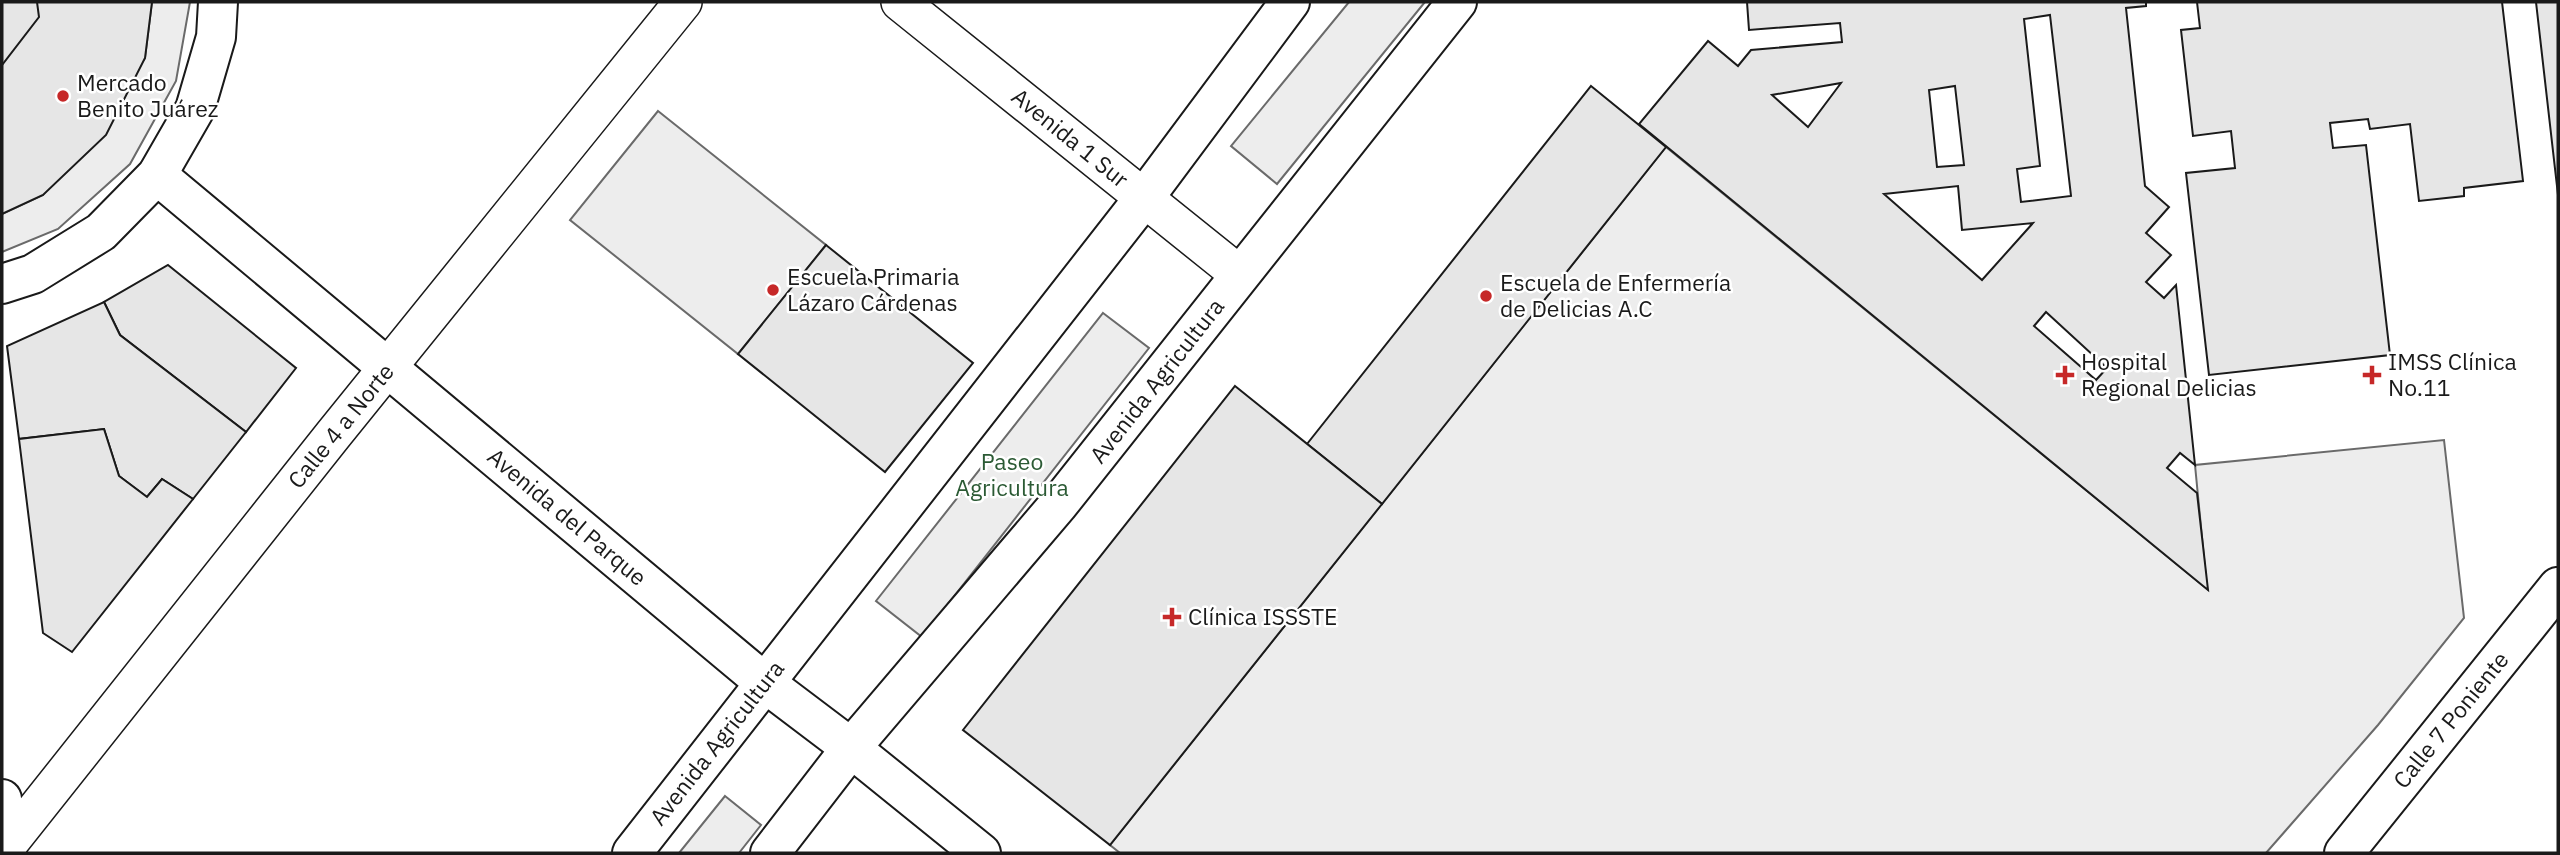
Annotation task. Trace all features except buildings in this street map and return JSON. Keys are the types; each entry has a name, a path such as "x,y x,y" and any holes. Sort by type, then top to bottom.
{"main road":[{"path":"2,284 33,274 101,232 157,175 195,109 216,37 218,2"},
{"name":"Avenida Agricultura","path":"632,853 1144,198 1290,2"},
{"name":"Avenida Agricultura","path":"770,853 851,748 1058,505 1457,2"},
{"name":"Avenida del Parque","path":"157,175 765,682 981,853"},
{"name":"Calle 7 Poniente","path":"2344,853 2558,587"},
{"path":"2,799 6,849"}],"street":[{"name":"Calle 4 a Norte","path":"6,849 683,2"},
{"name":"Avenida 1 Sur","path":"900,2 1240,275"}],"shaded area":[{"path":"152,2 190,2 176,81 130,164 58,229 2,252 2,214 43,195 145,58"},
{"path":"1349,2 1425,2 1277,184 1231,146"},
{"path":"658,111 826,245 738,354 570,220"},
{"path":"1666,147 2207,589 2195,465 2444,440 2464,618 2378,725 2266,853 1120,853 1110,845"},
{"name":"Paseo Agricultura","path":"1103,313 1149,348 922,637 876,601"},
{"path":"725,796 761,825 739,853 679,853"}],"place":[{"name":"Mercado Benito Juárez","path":"63,96"},
{"name":"Escuela Primaria Lázaro Cárdenas","path":"773,290"},
{"name":"Escuela de Enfermería de Delicias A.C","path":"1486,296"},
{"name":"Hospital Regional Delicias","path":"2065,375"},
{"name":"IMSS Clínica No.11","path":"2372,375"},
{"name":"Clínica ISSSTE","path":"1172,617"}]}
